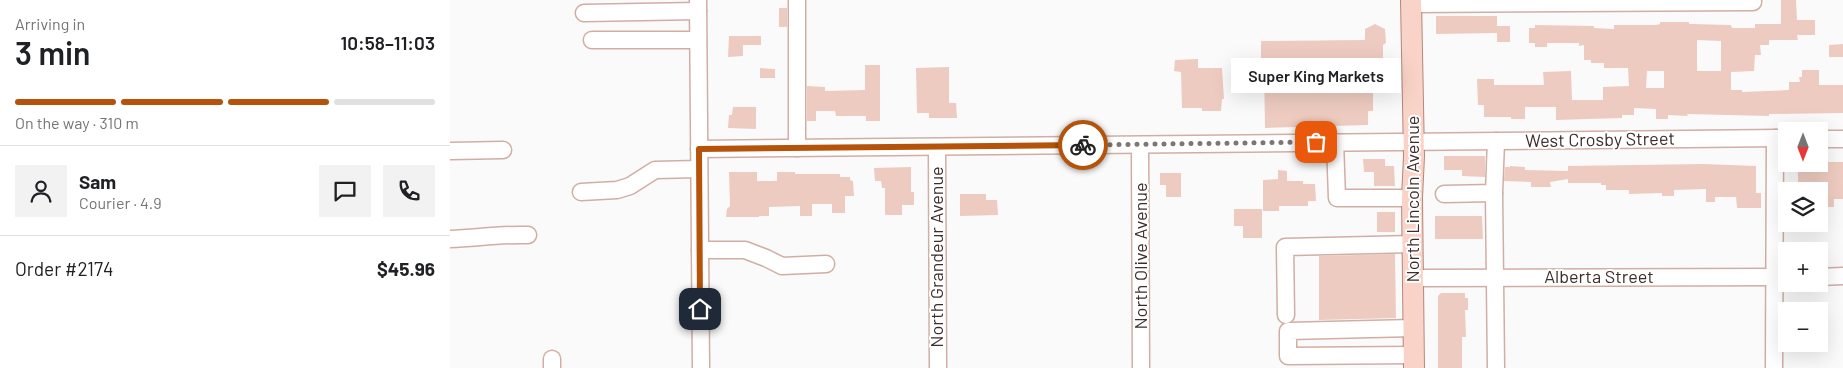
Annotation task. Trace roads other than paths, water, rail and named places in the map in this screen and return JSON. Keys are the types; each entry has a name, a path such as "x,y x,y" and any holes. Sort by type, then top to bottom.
{"main road":[{"name":"North Lincoln Avenue","path":"1411,2 1414,361"}],"street":[{"path":"797,0 797,148"},
{"path":"1411,2 1753,2"},
{"path":"584,13 698,5 701,368"},
{"path":"592,40 698,40"},
{"name":"West Crosby Street","path":"699,149 1778,138"},
{"path":"1828,139 1843,139"},
{"path":"1496,141 1494,193 1496,368"},
{"path":"1335,142 1337,198 1412,198"},
{"name":"North Olive Avenue","path":"1140,145 1141,368"},
{"name":"North Grandeur Avenue","path":"937,146 938,368"},
{"path":"450,151 503,150"},
{"path":"581,192 617,190 630,186 655,170 699,169"},
{"path":"1780,242 1781,172"},
{"path":"1444,194 1494,193"},
{"path":"450,239 480,238 501,234 528,235"},
{"path":"1286,315 1285,247 1413,244"},
{"path":"700,250 745,250 782,266 826,264"},
{"path":"1828,277 1843,276"},
{"name":"Alberta Street","path":"1413,278 1778,277"},
{"path":"1774,368 1779,292"},
{"path":"1413,328 1288,331 1288,356 1414,361"}],"place":[{"name":"Super King Markets","path":"1316,142"}]}
